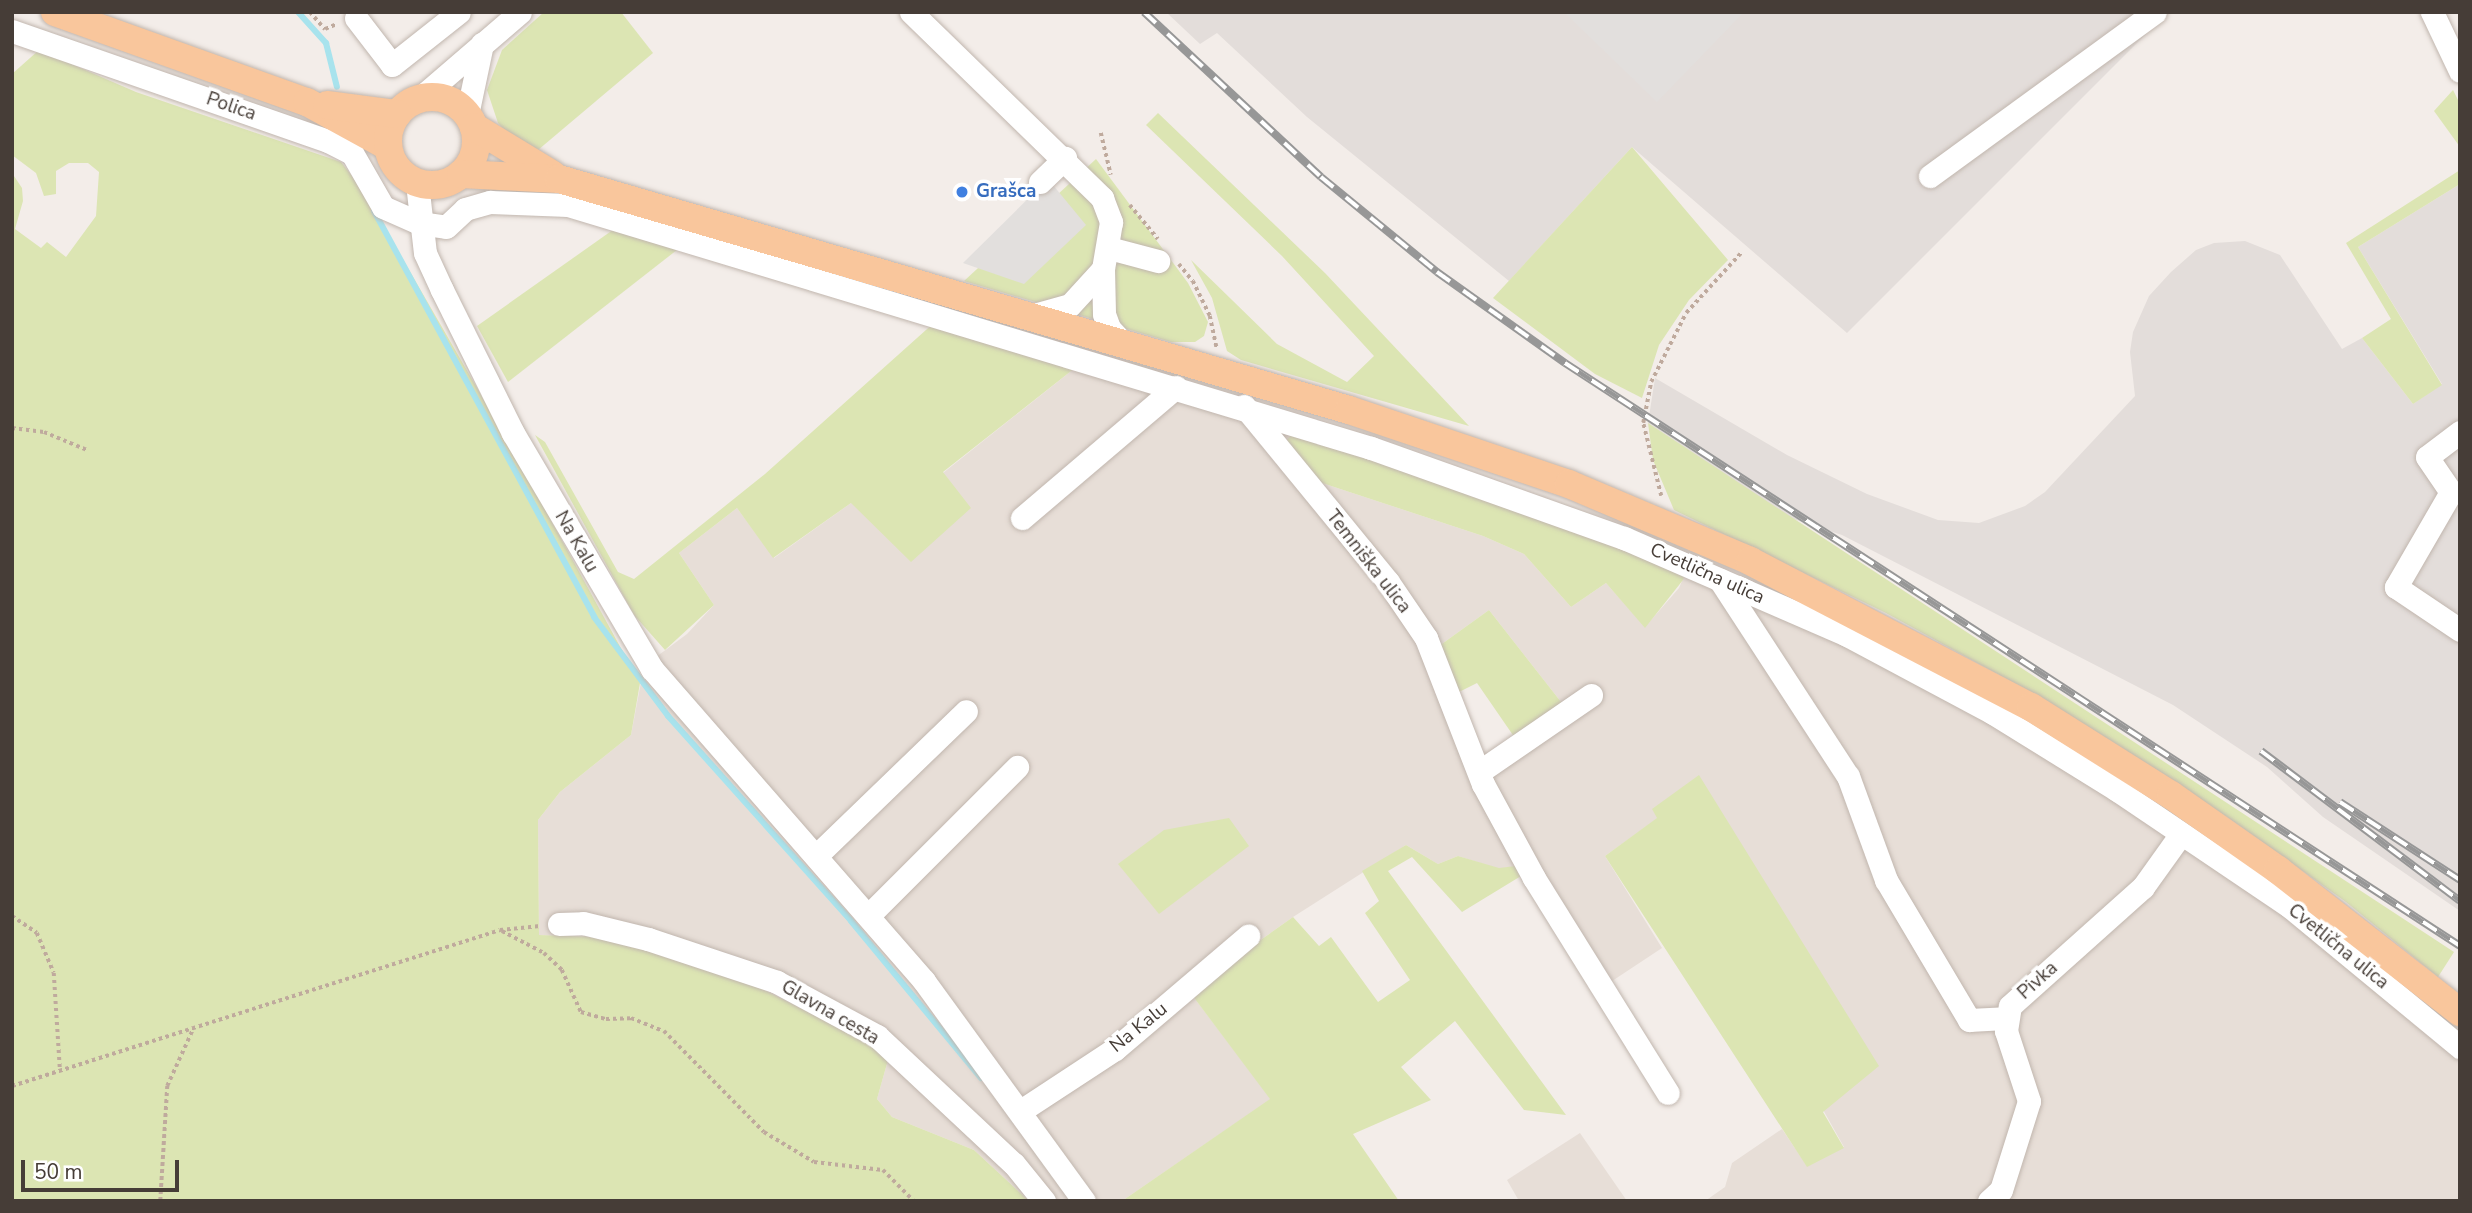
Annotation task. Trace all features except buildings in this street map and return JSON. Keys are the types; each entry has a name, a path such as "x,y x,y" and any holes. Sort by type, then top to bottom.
{"main road":[{"path":"55,12 307,102 387,146 397,169 417,183 440,185 461,174 559,179 1481,452 1700,539 1914,643 2031,707 2146,794 2219,844 2336,913 2460,1012"},
{"path":"307,102 408,106 451,101 471,121 559,179"},
{"path":"387,146 408,106"},
{"path":"461,174 474,152 471,121"}],"street":[{"path":"356,18 392,65 459,12"},
{"path":"408,106 520,12"},
{"path":"911,12 1065,158 1102,198 1111,222 1106,258 1104,314 1109,328 1125,345"},
{"path":"1930,176 2155,12"},
{"path":"2432,12 2460,72"},
{"name":"Polica","path":"12,32 328,141 352,153 383,207 419,223"},
{"path":"471,121 482,44"},
{"path":"1040,182 1065,158"},
{"name":"Na Kalu","path":"417,183 419,223 425,253 513,433 652,668 719,751 817,855 868,916 1022,1110 1084,1201"},
{"name":"Cvetlična ulica","path":"419,223 446,227 465,209 490,202 568,205 1176,387 1526,499 1847,635 2146,794"},
{"path":"1106,258 1158,261"},
{"path":"1027,316 1070,305 1106,258"},
{"path":"1237,378 1244,408"},
{"path":"1022,518 1176,387"},
{"name":"Temniška ulica","path":"1244,408 1388,582 1426,638 1479,772 1534,877 1668,1093"},
{"path":"2460,432 2427,457 2451,492 2396,587 2460,630"},
{"path":"1695,569 1700,539"},
{"path":"1720,580 1849,776 1886,880 1969,1020 2005,1018"},
{"path":"1479,772 1591,695"},
{"path":"817,855 966,711"},
{"path":"868,916 1017,767"},
{"path":"2146,794 2181,834 2219,844"},
{"name":"Pivka","path":"2000,1197 2029,1101 2005,1018 2010,1006 2143,887 2181,834"},
{"name":"Cvetlična ulica","path":"2219,844 2289,906 2460,1047"},
{"name":"Glavna cesta","path":"559,924 583,923 648,939 777,982 877,1036 1014,1164 1044,1201"},
{"name":"Na Kalu","path":"1022,1110 1115,1049 1248,936"}],"path":[{"path":"310,12 325,29 356,18"},
{"path":"1673,528 1652,473 1643,423 1651,382 1686,313 1741,253"},
{"path":"12,428 44,432 87,450"},
{"path":"12,916 37,933 54,974 60,1069"},
{"path":"12,1086 500,930 559,924"},
{"path":"500,930 544,953 562,970 581,1012 606,1019 631,1018 664,1031 764,1132 814,1162 883,1170 914,1201"},
{"path":"160,1201 167,1086 193,1028"}],"shaded area":[{"path":"1166,12 2168,12 1847,333 1632,147 1509,281 1307,117 1217,33 1200,44"},
{"path":"1564,12 1744,12 1657,102"},
{"path":"1048,179 1086,225 1024,284 963,263"},
{"path":"2460,184 2460,911 2323,817 2267,767 2173,705 1842,535 1790,518 1648,423 1655,378 1787,455 1867,494 1938,520 1979,523 2025,506 2045,492 2135,396 2130,352 2133,332 2149,296 2171,272 2196,250 2214,243 2245,241 2280,255 2342,349 2362,338 2413,404 2442,384 2358,247"},
{"path":"1080,364 1307,433 1316,481 1483,536 1524,554 1571,607 1606,583 1645,627 1679,588 1685,574 1765,605 1964,705 2257,890 2460,1055 2460,1201 1705,1201 1725,1187 1732,1163 1782,1129 1807,1166 1844,1147 1653,808 1658,818 1605,856 1662,948 1597,991 1521,876 1458,856 1438,864 1406,845 1293,917 1189,991 1271,1099 1122,1201 1029,1201 974,1150 892,1117 877,1099 890,1053 599,937 539,935 538,820 560,792 631,735 644,666 687,634 714,605 679,553 737,508 774,558 851,503 943,473","holes":["1489,610 1565,707 1490,759 1481,755 1439,646"]},
{"path":"1580,1133 1627,1201 1519,1201 1507,1180"}],"green space":[{"path":"544,12 621,12 653,53 538,150 510,136 498,123 487,90 502,50"},
{"path":"39,50 136,92 341,162 363,190 507,440 640,683 631,735 560,792 538,820 539,935 599,937 690,953 890,1053 877,1099 892,1117 974,1150 1029,1201 12,1201 12,173 22,188 23,201 15,229 41,248 47,242 66,257 96,216 99,172 88,163 69,163 56,171 56,194 44,196 36,173 12,155 12,74"},
{"path":"2453,90 2460,104 2460,147 2434,111"},
{"path":"1158,113 1325,273 1469,426 1241,360 1227,351 1212,298 1191,260 1277,344 1347,382 1374,356 1282,256 1146,125"},
{"path":"1632,147 1728,260 1689,300 1659,345 1642,398 1595,374 1493,298"},
{"path":"1096,159 1188,283 1208,322 1204,336 1195,342 1171,342 964,281"},
{"path":"2460,170 2460,184 2358,247 2442,385 2413,404 2362,338 2391,319 2346,243"},
{"path":"617,227 682,246 508,382 477,326"},
{"path":"936,321 1080,364 943,472 971,508 911,562 851,503 773,558 737,508 679,553 714,605 665,650 634,615 535,435 545,442 618,572 634,579 765,474"},
{"path":"1648,423 2454,952 2438,977 2346,902 2230,819 2034,694 1886,613 1674,510 1653,460"},
{"path":"1292,435 1451,480 1685,574 1683,580 1645,628 1606,583 1571,607 1524,554 1483,536 1316,481 1286,440"},
{"path":"1489,610 1565,707 1517,741 1477,683 1457,693 1439,646"},
{"path":"1699,775 1879,1066 1823,1112 1844,1148 1807,1167 1605,856 1657,818 1652,809"},
{"path":"1229,818 1249,846 1159,914 1118,864 1164,830"},
{"path":"1406,845 1438,864 1458,856 1499,868 1516,866 1521,876 1462,912 1412,857 1388,871 1566,1115 1524,1110 1455,1021 1401,1067 1431,1100 1353,1134 1399,1201 1122,1201 1270,1099 1189,991 1293,917 1319,946 1331,937 1378,1002 1410,980 1365,913 1379,901 1362,871"}],"waterway":[{"path":"298,12 326,43 337,87"},
{"path":"374,211 594,617 668,716 851,921 981,1078"}],"railway":[{"path":"1144,12 1321,177 1437,272 1565,363 2460,946"},
{"path":"2261,751 2460,901"},
{"path":"2340,802 2460,880"}],"place":[{"name":"Grašca","path":"962,192"}]}
